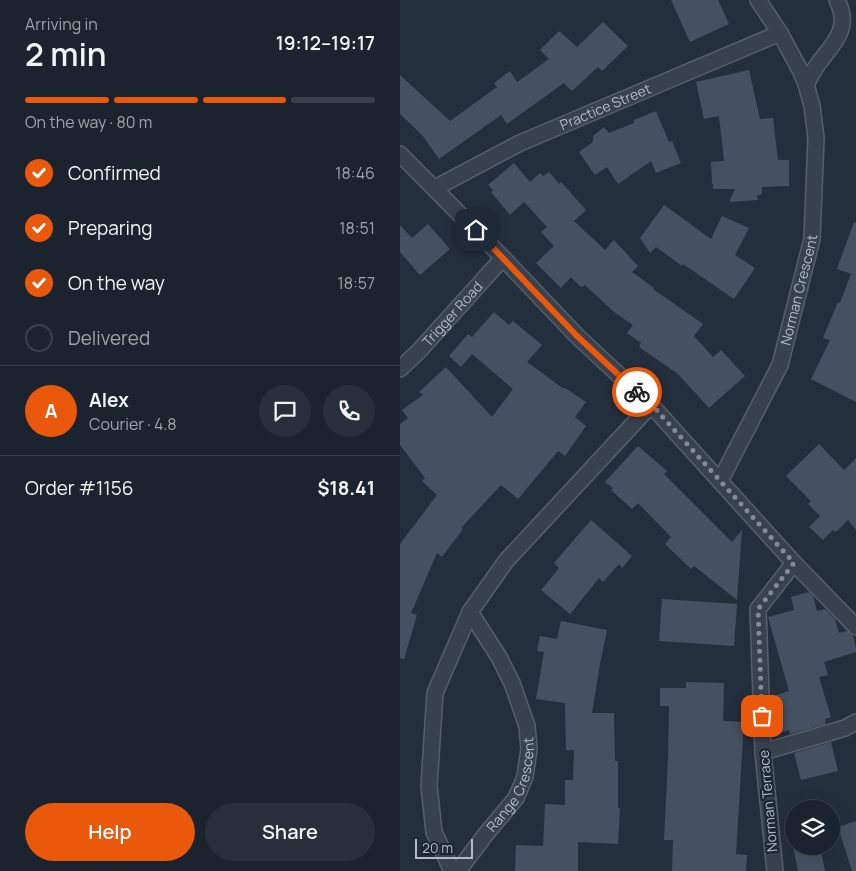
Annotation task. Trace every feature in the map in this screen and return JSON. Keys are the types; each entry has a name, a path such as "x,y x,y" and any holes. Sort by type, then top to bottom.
{"street":[{"name":"Norman Crescent","path":"720,482 780,365 812,239 816,138 812,106 800,70 780,33 758,0"},
{"path":"806,84 820,61 839,37 843,23 841,8 837,0"},
{"name":"Practice Street","path":"435,188 520,144 780,33"},
{"path":"400,154 577,336 652,405 794,563 856,627"},
{"name":"Trigger Road","path":"400,369 419,351 503,258"},
{"path":"452,871 434,832 429,786 435,693 470,612 506,560 652,405"},
{"name":"Norman Terrace","path":"775,871 763,752 758,609 794,563"},
{"name":"Range Crescent","path":"458,871 516,798 525,777 529,749 527,726 512,683 499,657 470,612"},
{"path":"763,752 845,728 856,722"}],"building":[{"path":"671,0 718,0 729,24 690,42"},
{"path":"603,22 628,46 602,71 598,67 572,91 564,83 507,124 501,115 439,159 422,135 400,114 400,75 450,121 497,87 494,83 510,71 517,82 549,59 540,50 559,31 577,47"},
{"path":"749,70 760,119 773,118 778,160 789,160 789,186 762,187 762,194 757,196 758,200 729,202 735,189 713,189 712,184 711,162 724,161 719,116 704,119 696,82"},
{"path":"656,111 669,142 672,141 681,163 656,173 651,161 618,184 607,167 595,175 579,152 593,142 593,136 604,127 609,133 634,123 634,120"},
{"path":"514,163 530,182 540,173 543,176 549,172 559,184 561,182 586,210 574,221 605,250 614,240 638,266 632,272 703,324 694,336 713,357 721,350 745,376 709,408 678,374 639,347 641,343 627,333 633,325 614,312 585,285 581,287 571,277 561,288 536,263 554,246 541,232 547,227 524,202 510,215 491,192 493,190 488,185"},
{"path":"664,205 711,239 722,216 749,228 735,255 755,268 734,299 656,247 650,253 640,238"},
{"path":"854,222 856,223 856,402 811,379 830,340 823,338 838,302 840,303 851,274 837,269"},
{"path":"428,224 450,249 420,275 400,252 400,225 412,238"},
{"path":"494,312 509,325 513,321 542,345 527,362 564,389 586,402 575,417 586,426 565,456 558,451 518,499 501,485 461,528 463,529 442,557 437,553 411,613 417,615 404,659 400,658 400,544 437,495 422,481 425,478 400,445 400,424 408,418 402,410 423,395 419,392 446,367 492,417 513,389 472,354 461,367 449,356 468,334 472,337"},
{"path":"819,444 844,470 856,458 856,530 848,520 836,532 833,530 823,540 809,527 820,516 808,504 811,501 786,476"},
{"path":"638,446 667,471 664,474 732,542 742,530 737,600 694,566 691,569 665,544 671,537 638,503 632,509 605,482"},
{"path":"591,520 632,556 622,568 619,564 603,582 599,578 570,614 541,590 559,568 554,563"},
{"path":"809,592 813,596 817,611 825,609 835,619 839,633 847,631 853,636 856,652 824,662 828,675 819,677 831,717 825,719 826,724 790,734 789,730 777,734 771,713 770,697 789,691 768,617 794,610 791,597"},
{"path":"662,599 737,604 734,646 659,641"},
{"path":"561,621 607,630 592,713 614,713 615,761 618,761 618,808 620,808 618,844 578,842 578,871 515,871 516,845 543,846 545,804 565,805 565,780 573,780 574,750 566,750 565,703 536,699 544,652 537,651 540,636 557,639"},
{"path":"686,682 724,683 723,721 744,722 736,854 747,855 746,871 672,871 673,840 664,840 669,706 660,706 660,688 686,688"},
{"path":"831,742 838,771 801,780 794,753"},
{"path":"856,821 856,871 852,871 840,833 840,826"},
{"path":"795,855 822,855 825,871 798,871"}],"way so far":[{"path":"637,392 652,405 794,563 758,609 762,716"}],"route":[{"path":"476,230 577,336 637,392"}]}
